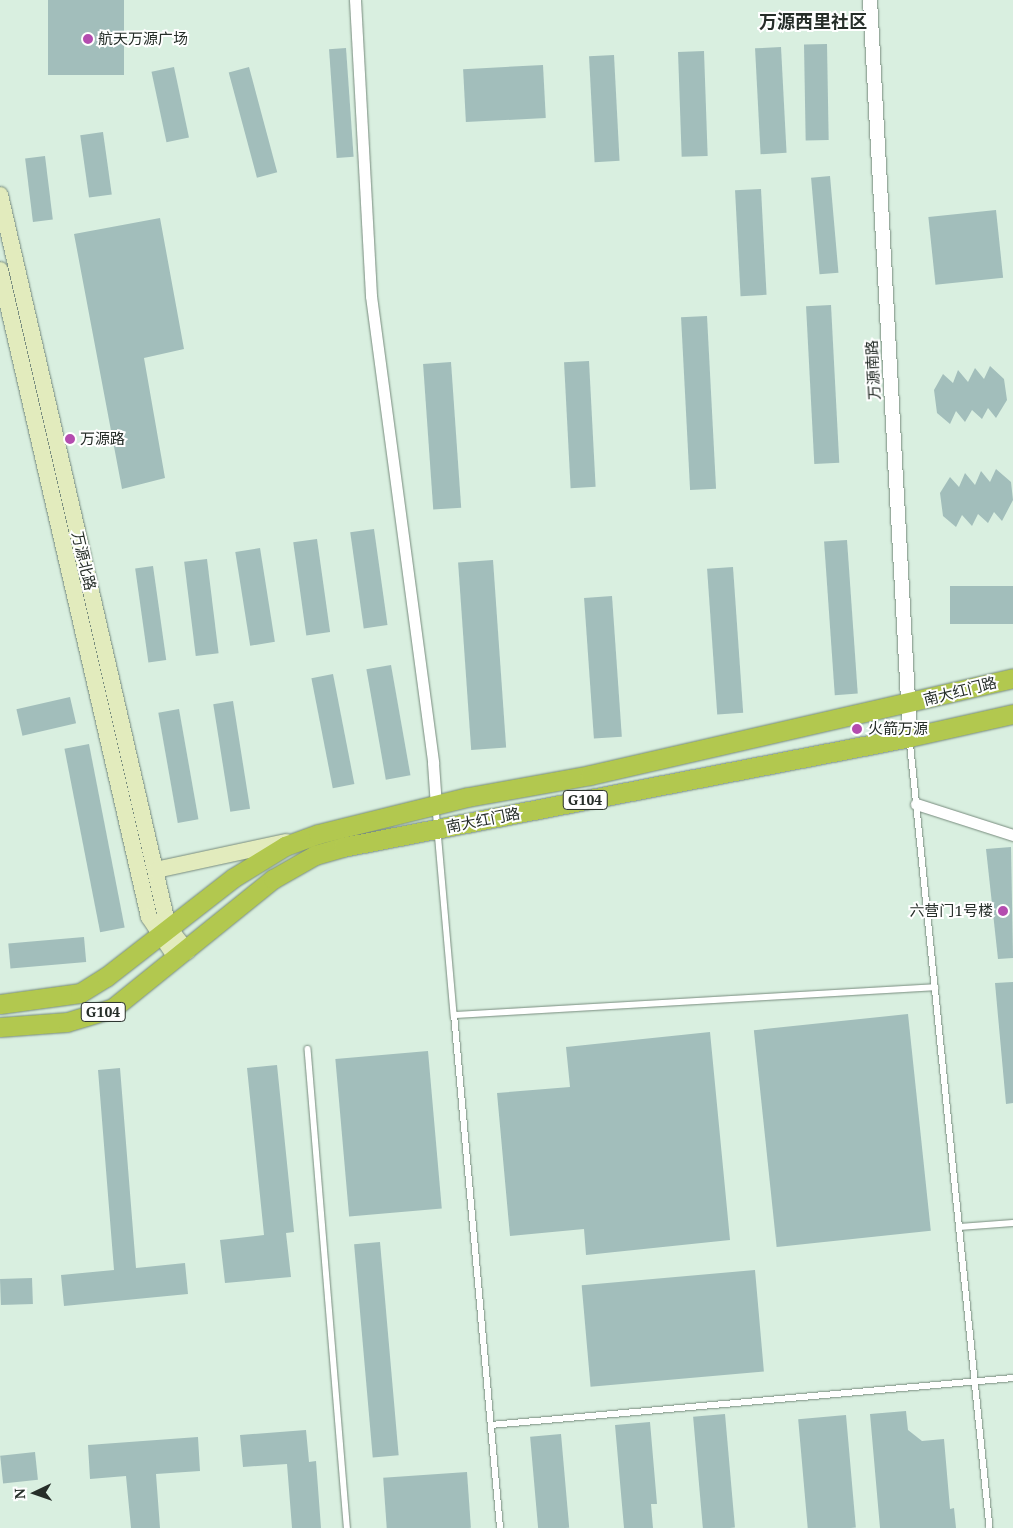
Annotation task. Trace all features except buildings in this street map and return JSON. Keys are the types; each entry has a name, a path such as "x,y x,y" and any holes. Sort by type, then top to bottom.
{"highway":[{"name":"南大红门路","path":"0,1004 80,993 261,859 318,834 468,797 590,775 908,704 1013,678"},
{"name":"南大红门路","path":"0,1027 90,1017 113,1008 182,955 273,879 315,855 440,828 910,737 1013,714"}],"main road":[{"name":"万源北路","path":"0,195 156,870 163,931"},
{"name":"万源北路","path":"0,270 149,917 163,931"},
{"path":"156,870 237,855 318,834"},
{"path":"163,931 182,955"}],"street":[{"path":"355,0 371,296 433,763 436,806"},
{"name":"万源南路","path":"870,0 910,737"},
{"path":"916,804 1013,835"}],"lane":[{"path":"910,737 990,1528"},
{"path":"436,806 440,828 454,1015 500,1528"},
{"path":"454,1015 935,987"},
{"path":"308,1049 347,1528"},
{"path":"959,1228 1013,1223"},
{"path":"490,1425 1013,1378"}],"place":[{"name":"航天万源广场","path":"88,39"},
{"name":"万源路","path":"70,439"},
{"name":"火箭万源","path":"857,729"},
{"name":"六营门1号楼","path":"1003,911"}],"district":[{"name":"万源西里社区","path":"813,21"}]}
